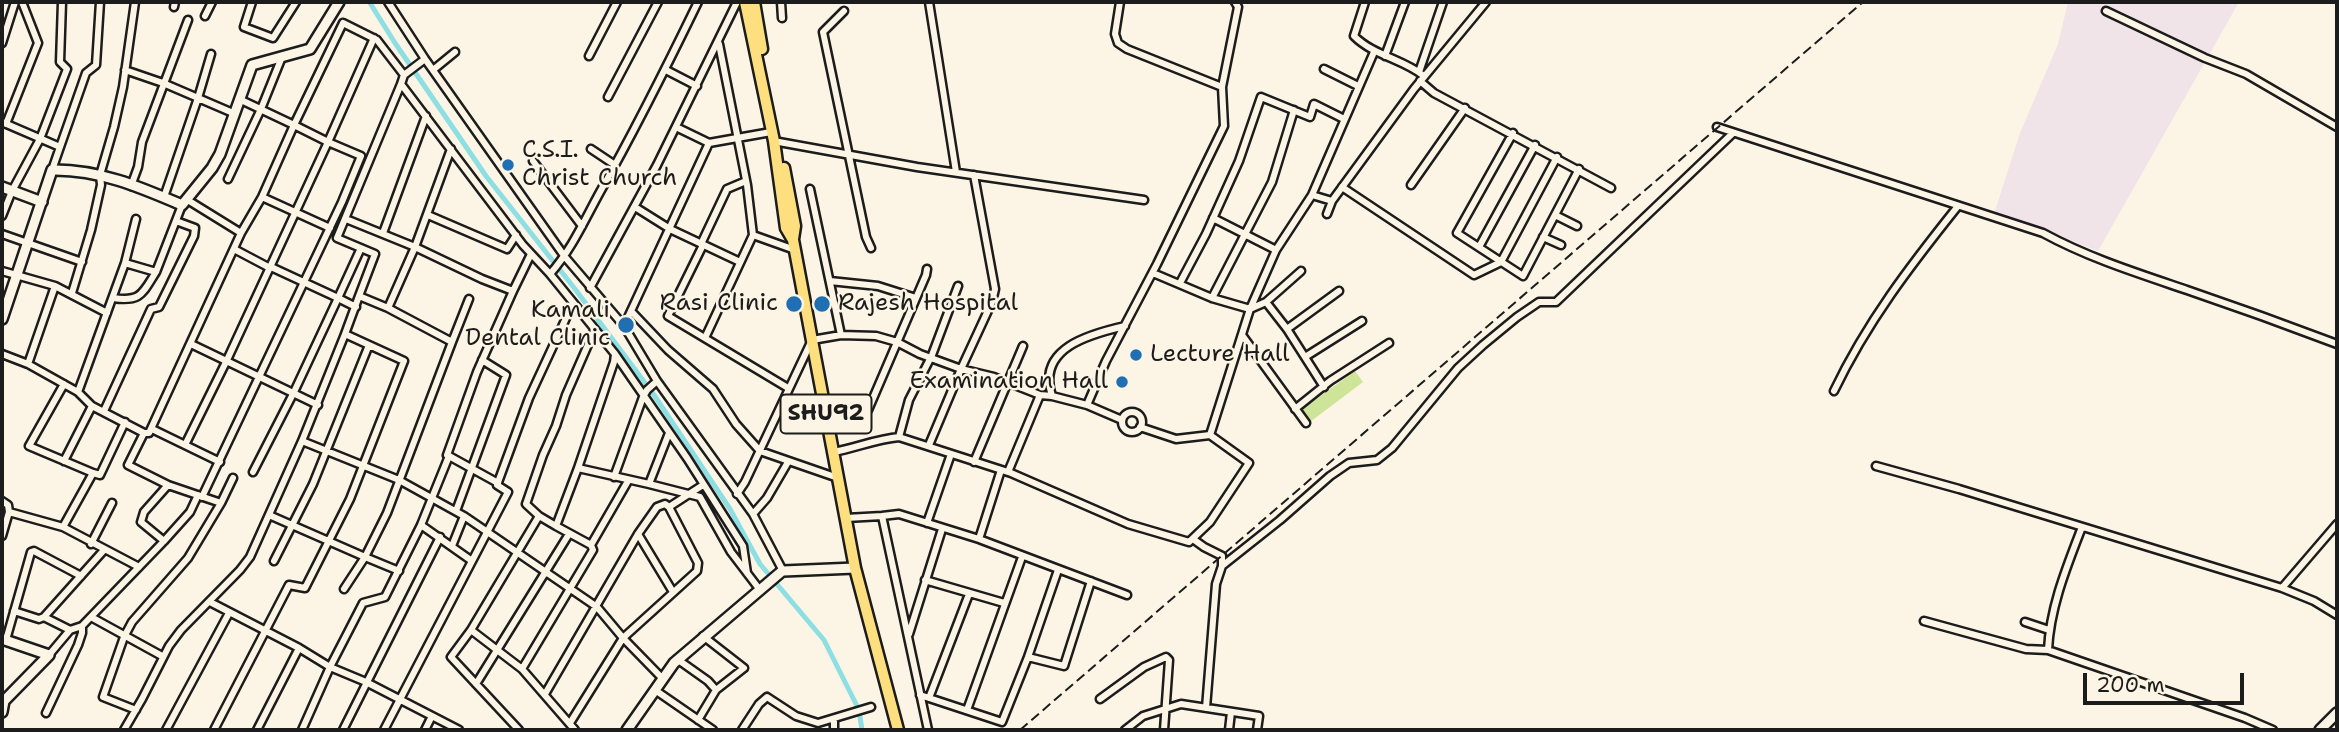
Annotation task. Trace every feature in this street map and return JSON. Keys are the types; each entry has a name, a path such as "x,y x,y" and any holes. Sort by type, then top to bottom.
{"main road":[{"name":"SHU92","path":"746,2 786,228 794,245 855,568 898,730"},
{"path":"754,2 795,226 794,245"}],"street":[{"path":"2,43 15,2"},
{"path":"22,2 38,43 4,123 60,147"},
{"path":"2,216 40,139 67,69 60,62 62,2"},
{"path":"2,319 86,73 96,65 100,2"},
{"path":"72,293 91,230 100,174 114,127 135,2"},
{"path":"205,16 212,2"},
{"path":"252,2 244,27 273,38 296,2"},
{"path":"388,2 425,59 565,257 624,326 669,433 743,546 747,573"},
{"path":"589,56 617,2"},
{"path":"608,97 657,2"},
{"path":"555,269 565,257 666,70 698,2"},
{"path":"590,288 635,207 737,2"},
{"path":"781,2 782,18"},
{"path":"929,2 956,172"},
{"path":"1120,2 1115,34 1118,43 1222,87"},
{"path":"1087,405 1106,360 1153,273 1224,125 1222,87 1238,7 1235,2"},
{"path":"1365,2 1354,36 1374,52 1421,77 1434,93 1513,133 1611,188"},
{"path":"1385,56 1405,2"},
{"path":"1421,77 1443,2"},
{"path":"1326,214 1332,201 1421,77 1486,2"},
{"path":"113,298 137,298 156,272 184,202 212,169 220,153 252,65 310,49 334,4"},
{"path":"844,10 823,32 866,237 871,248"},
{"path":"2106,11 2246,75 2337,127"},
{"path":"131,186 138,167 142,142 188,20"},
{"path":"2,354 28,364 78,392 92,406 144,433 149,433 241,233 262,197 343,23 373,38 410,71"},
{"path":"185,445 296,214 373,38"},
{"path":"705,338 753,235 746,181 719,42"},
{"path":"433,70 455,52"},
{"path":"1210,435 1250,309 1276,250 1312,195 1374,52"},
{"path":"164,197 211,54"},
{"path":"228,179 282,57"},
{"path":"124,730 162,656 181,630 250,557 269,515 318,405 375,254 337,238 401,84 410,71 425,59"},
{"path":"1324,69 1358,86"},
{"path":"125,70 233,113"},
{"path":"666,70 697,86"},
{"path":"401,84 531,254 555,269 573,303 594,331 650,389 753,514 781,573"},
{"path":"1180,283 1239,161 1261,97 1311,117 1314,104 1344,119"},
{"path":"239,99 370,160"},
{"path":"1411,185 1465,108"},
{"path":"1212,298 1272,182 1294,110"},
{"path":"383,233 426,116"},
{"path":"676,127 709,143 771,132"},
{"path":"1717,127 2043,233 2125,270 2337,344"},
{"path":"1513,133 1457,233 1523,276 1579,169"},
{"path":"1222,566 1339,469 1349,463 1377,460 1392,448 1458,368 1517,317 1539,302 1556,302 1733,133"},
{"path":"779,142 1144,200"},
{"path":"624,326 709,143"},
{"path":"1479,247 1535,145"},
{"path":"388,308 428,215 451,149"},
{"path":"591,149 615,165"},
{"path":"2,712 3,701 70,630 82,626 91,617 190,512 220,462 361,156"},
{"path":"1342,187 1474,275 1501,262 1557,157"},
{"path":"533,160 582,226"},
{"path":"52,170 100,174 184,202 241,233"},
{"path":"929,445 992,302 995,289 974,175"},
{"path":"746,181 727,189 668,316 788,388"},
{"path":"2,187 43,202"},
{"path":"810,189 841,335"},
{"path":"1312,195 1332,201"},
{"path":"262,197 330,228"},
{"path":"1834,391 1864,332 1908,268 1958,206"},
{"path":"635,207 670,229 740,261"},
{"path":"428,215 507,249 516,234"},
{"path":"1555,215 1577,226"},
{"path":"1213,218 1276,250"},
{"path":"78,392 125,264 136,219"},
{"path":"346,219 513,291"},
{"path":"104,411 151,309 159,307 194,236 195,228 176,221"},
{"path":"2,234 82,262"},
{"path":"753,235 794,245"},
{"path":"1543,237 1561,245"},
{"path":"253,472 294,393 361,248"},
{"path":"234,249 356,307"},
{"path":"302,730 363,603 385,597 399,571 449,456 447,454 482,360 531,254"},
{"path":"125,264 156,272"},
{"path":"868,410 927,269"},
{"path":"2,271 72,293 107,313"},
{"path":"1153,273 1212,298 1250,309 1266,302 1301,271"},
{"path":"830,281 878,286 916,298"},
{"path":"28,364 54,286"},
{"path":"899,437 909,400 931,358 958,286"},
{"path":"1287,330 1339,290"},
{"path":"359,296 388,308 452,342"},
{"path":"344,589 365,557 387,513 468,299"},
{"path":"1266,302 1324,387"},
{"path":"498,483 529,398 573,303"},
{"path":"631,311 713,389 736,424 760,451 838,478"},
{"path":"1305,357 1362,321"},
{"path":"1052,396 1048,384 1055,360 1069,346 1091,334 1125,326"},
{"path":"522,668 593,550 591,545 539,516 526,504 566,395 594,331"},
{"path":"214,730 289,585 305,588 364,467 404,360 345,334"},
{"path":"737,494 812,340 841,335 876,336 1040,396 1052,396 1087,405 1122,420"},
{"path":"1242,335 1306,423"},
{"path":"1294,409 1390,343"},
{"path":"191,345 228,360 318,405"},
{"path":"274,561 313,484 369,345"},
{"path":"974,462 1023,346"},
{"path":"556,526 615,354"},
{"path":"456,511 506,375 482,360"},
{"path":"64,384 29,446 100,475 125,422"},
{"path":"614,477 650,389"},
{"path":"979,539 1005,471 1040,396"},
{"path":"64,461 92,406"},
{"path":"1128,413 1136,413 1141,419 1140,427 1133,432 1128,431 1122,420 1128,413"},
{"path":"834,452 899,437 1005,471 1129,524 1189,542 1210,522 1249,463 1210,435 1176,439 1140,427"},
{"path":"152,429 220,462"},
{"path":"144,433 128,466 167,485 221,503"},
{"path":"649,484 669,433"},
{"path":"302,441 399,481 464,516 597,607 663,679"},
{"path":"927,523 951,454"},
{"path":"384,730 508,492 497,485 498,483 449,456"},
{"path":"753,514 789,462"},
{"path":"1876,466 2282,588 2314,601 2337,615"},
{"path":"578,468 700,497 731,552 761,589"},
{"path":"63,527 93,473"},
{"path":"136,710 103,697 124,637 132,622 188,558 233,478"},
{"path":"591,545 628,481"},
{"path":"164,541 141,523 144,513 167,485"},
{"path":"669,507 704,485"},
{"path":"2,501 8,505 9,512 2,536"},
{"path":"91,544 112,503"},
{"path":"545,694 638,534 657,507 665,504 669,507 699,568 623,638 570,723"},
{"path":"9,512 63,527 139,567"},
{"path":"846,518 899,514 979,539 1127,595"},
{"path":"269,515 399,571"},
{"path":"452,546 464,516"},
{"path":"519,730 451,657 471,630 539,516"},
{"path":"882,516 928,730"},
{"path":"2282,588 2337,524"},
{"path":"421,525 472,561"},
{"path":"2048,650 2049,629 2065,570 2081,527"},
{"path":"908,636 942,529"},
{"path":"476,684 499,651 569,534"},
{"path":"638,534 673,592"},
{"path":"343,730 440,537"},
{"path":"1193,539 1222,556 1216,584 1206,708"},
{"path":"14,611 39,619 44,617 104,550"},
{"path":"49,655 4,640 31,552 81,576"},
{"path":"967,710 1022,557"},
{"path":"628,730 677,659 781,573 855,568"},
{"path":"920,695 1002,722 1058,570"},
{"path":"925,580 1004,603"},
{"path":"1028,657 1064,666 1091,581"},
{"path":"929,698 970,594"},
{"path":"210,602 330,667 366,682 450,728 459,730"},
{"path":"166,730 229,613"},
{"path":"44,617 70,630"},
{"path":"91,617 162,656"},
{"path":"1924,621 2026,649 2048,650 2273,730"},
{"path":"2025,622 2049,629"},
{"path":"46,713 78,645 82,626"},
{"path":"471,630 522,668 575,730"},
{"path":"698,720 716,690 744,668 703,636"},
{"path":"257,730 299,648"},
{"path":"1100,699 1144,667 1166,657 1169,660 1164,730"},
{"path":"677,659 716,690"},
{"path":"655,690 713,730"},
{"path":"743,730 759,704 767,698 818,727 871,707"},
{"path":"1127,729 1143,716 1181,704 1259,716 1257,730"},
{"path":"1229,730 1231,712"},
{"path":"2320,730 2337,713"},
{"path":"425,730 432,716"},
{"path":"834,720 834,730"}],"shaded area":[{"path":"2068,2 2239,2 2098,251 1994,214 2020,133 2058,44"}],"green space":[{"path":"1355,371 1363,382 1310,422 1301,410"}],"waterway":[{"path":"370,3 486,176 654,395 730,509 760,564 824,640 857,706"},
{"path":"860,717 862,730"}],"railway":[{"path":"1020,730 1863,2"}],"place":[{"name":"C.S.I. Christ Church","path":"508,165"},
{"name":"Rasi Clinic","path":"794,304"},
{"name":"Rajesh Hospital","path":"822,304"},
{"name":"Kamali Dental Clinic","path":"626,325"},
{"name":"Lecture Hall","path":"1136,355"},
{"name":"Examination Hall","path":"1122,382"}]}
